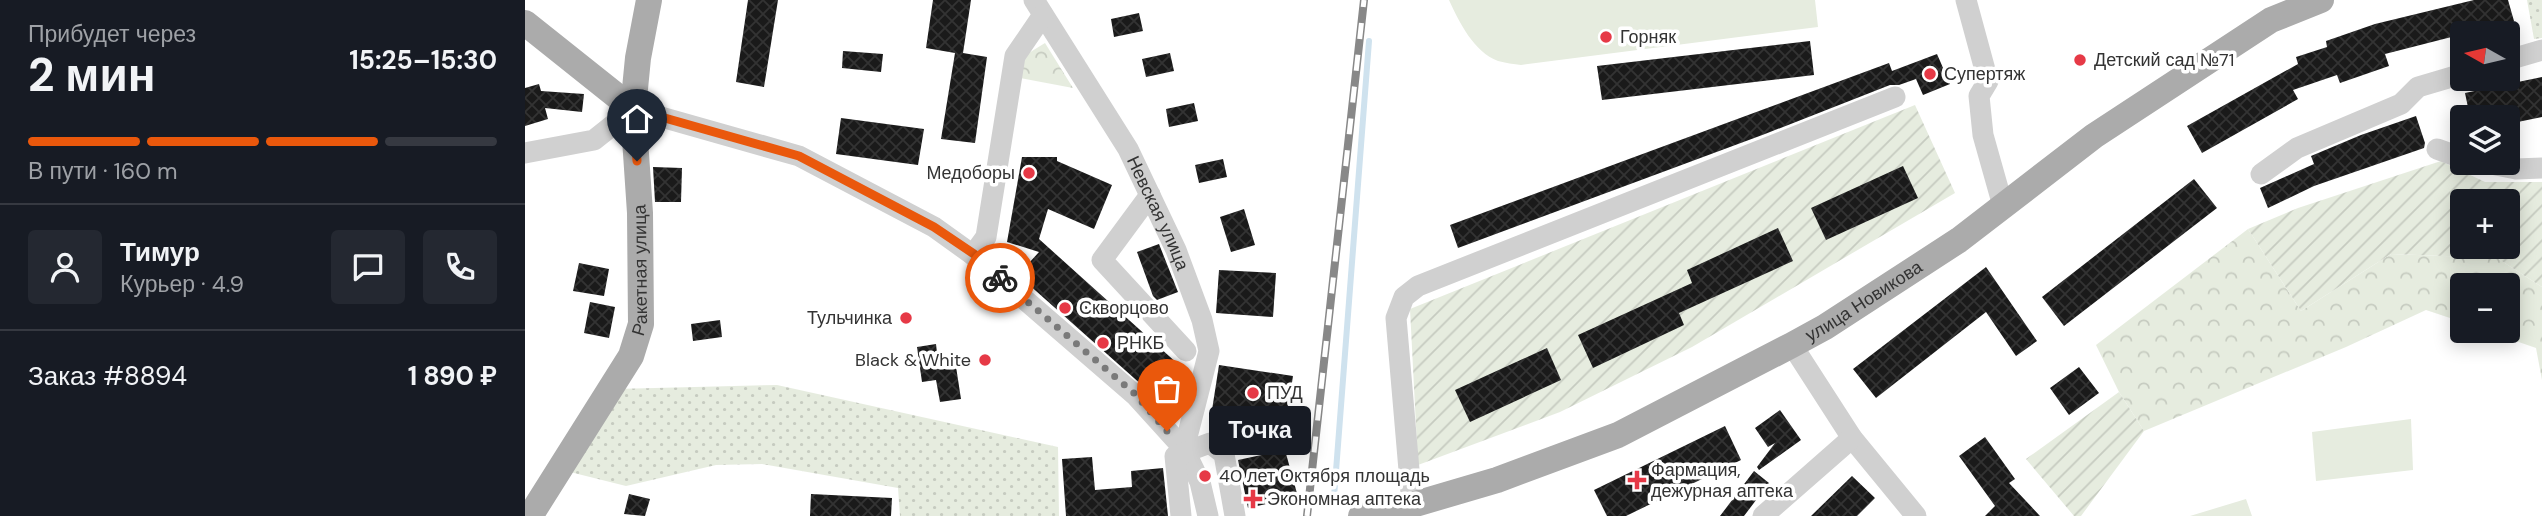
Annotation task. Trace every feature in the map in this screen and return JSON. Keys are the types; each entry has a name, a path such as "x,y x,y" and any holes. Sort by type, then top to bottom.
{"main road":[{"name":"Ракетная улица","path":"535,514 631,356 641,324 640,213 633,109 638,58 649,0"},
{"name":"улица Новикова","path":"1361,516 1412,505 1497,480 1618,435 1792,345 1825,327 1959,240 2094,136 2260,27 2321,0"},
{"path":"525,23 633,109"}],"street":[{"path":"1966,0 1988,81 1979,96 1983,135 2003,206"},
{"path":"974,254 986,237 1015,56 1039,8"},
{"name":"Невская улица","path":"1039,8 1128,149 1185,273 1202,320 1209,351 1184,450"},
{"path":"2520,56 2542,50"},
{"path":"2261,174 2297,148 2401,104 2418,87 2450,78"},
{"path":"1412,505 1396,318 1404,297 1418,286 1895,97"},
{"path":"525,153 594,140 633,109 799,156 934,227 974,254 1135,394 1184,450 1200,482 1208,516"},
{"path":"2437,149 2450,154"},
{"path":"2520,169 2542,168"},
{"path":"1150,195 1102,260 1187,351"},
{"path":"1792,345 1852,438 1916,516"},
{"path":"1763,516 1852,438"},
{"path":"1181,516 1175,456 1184,450 1210,443 1224,454 1235,516"}],"green space":[{"name":"Горняк","path":"1449,0 1815,0 1818,27 1521,65 1498,61 1482,51 1463,27"},
{"path":"2527,0 2542,0 2542,38 2534,39"},
{"path":"1045,43 1073,88 1020,78 1019,59"},
{"path":"1915,105 1955,193 1692,347 1560,412 1418,465 1410,309"},
{"path":"2441,161 2450,165 2450,175 2470,175 2485,182 2542,182 2542,287 2499,259 2520,259 2520,189 2450,189 2450,256 2391,254 2301,311 2248,229 2298,208"},
{"path":"2248,229 2301,311 2391,254 2450,256 2450,259 2499,259 2542,287 2542,380 2536,348 2520,342 2520,273 2450,273 2450,318 2426,310 2346,347 2144,431 2119,392 2096,345"},
{"path":"777,385 1058,447 1059,516 900,516 898,488 762,464 716,465 626,486 570,472 615,389"},
{"path":"2119,392 2144,431 2081,516 2074,516 2026,459"},
{"path":"2411,419 2413,470 2316,481 2312,432"},
{"path":"2246,499 2252,516 2190,516"}],"building":[{"path":"748,0 778,0 764,87 736,82"},
{"path":"933,0 971,0 963,53 987,57 975,143 941,139 955,53 926,48"},
{"path":"2474,0 2508,0 2514,21 2450,21 2450,37 2385,54 2389,66 2340,83 2337,75 2293,90 2298,99 2202,153 2187,126 2298,64 2296,57 2327,47 2326,41 2375,24"},
{"path":"1139,13 1143,31 1114,37 1111,19"},
{"path":"1810,41 1814,75 1602,100 1597,66"},
{"path":"843,51 883,54 881,72 842,68"},
{"path":"1170,53 1174,71 1146,77 1142,59"},
{"path":"1937,54 1950,84 1923,95 1916,79 1890,85 1458,248 1450,225 1889,63 1892,71"},
{"path":"2542,77 2542,117 2520,122 2520,105 2468,105 2465,93 2520,91 2520,82"},
{"path":"539,84 541,91 584,94 582,112 545,108 548,119 525,126 525,88"},
{"path":"1194,103 1198,121 1169,127 1166,109"},
{"path":"2416,116 2425,143 2424,148 2314,186 2268,208 2260,188 2314,164 2311,156"},
{"path":"841,118 924,129 918,165 836,154"},
{"path":"1022,157 1057,157 1057,161 1112,185 1094,229 1048,209 1039,239 1179,365 1152,394 1018,275 1039,252 1007,242"},
{"path":"1223,159 1227,177 1199,183 1195,165"},
{"path":"1903,166 1918,198 1826,240 1811,208"},
{"path":"653,167 682,168 681,202 655,202"},
{"path":"2194,179 2217,208 2064,326 2042,297"},
{"path":"1244,209 1255,245 1231,252 1220,217"},
{"path":"1778,228 1793,261 1679,313 1684,325 1593,368 1578,335 1692,283 1687,270"},
{"path":"1159,244 1178,292 1157,300 1153,296 1137,252"},
{"path":"579,263 609,269 604,296 573,291"},
{"path":"1986,267 2037,341 2016,356 1986,312 1876,398 1853,369"},
{"path":"1219,270 1276,273 1273,317 1216,313"},
{"path":"590,302 615,307 609,338 584,333"},
{"path":"720,320 722,337 693,341 691,324"},
{"path":"936,344 938,362 955,360 961,399 940,402 936,380 922,382 917,347"},
{"path":"1547,348 1561,380 1470,422 1455,390"},
{"name":"ПУД","path":"1219,365 1293,376 1284,435 1231,428 1230,424 1221,422 1212,410"},
{"path":"2079,367 2099,393 2069,415 2050,388"},
{"path":"1780,410 1801,440 1759,470 1757,467 1775,443 1768,447 1755,428"},
{"path":"1725,426 1741,460 1626,516 1607,516 1594,490"},
{"path":"1985,437 2015,479 2009,483 2040,516 1985,516 1995,506 1959,456"},
{"path":"1285,450 1298,497 1248,508 1238,460"},
{"path":"1092,457 1095,490 1132,487 1131,471 1163,468 1168,516 1066,516 1062,459"},
{"path":"1754,471 1769,483 1744,516 1720,516"},
{"path":"1852,476 1875,498 1857,516 1811,516"},
{"path":"629,494 650,499 645,516 624,514"},
{"path":"811,494 892,498 891,516 810,516"}],"waterway":[{"path":"1334,497 1369,41"}],"railway":[{"path":"1307,516 1364,0"}],"way so far":[{"path":"1000,278 1135,394 1167,431"}],"place":[{"name":"Горняк","path":"1606,37"},
{"name":"Детский сад №71","path":"2080,60"},
{"name":"Супертяж","path":"1930,74"},
{"name":"Медоборы","path":"1029,173"},
{"name":"Скворцово","path":"1065,308"},
{"name":"Тульчинка","path":"906,318"},
{"name":"РНКБ","path":"1103,343"},
{"name":"Black & White","path":"985,360"},
{"name":"ПУД","path":"1253,393"},
{"name":"Точка","path":"1167,431"},
{"name":"40 лет Октября площадь","path":"1205,476"},
{"name":"Фармация, дежурная аптека","path":"1637,480"},
{"name":"Экономная аптека","path":"1253,499"}],"route":[{"path":"637,161 633,109 799,156 934,227 974,254 1000,278"}]}
